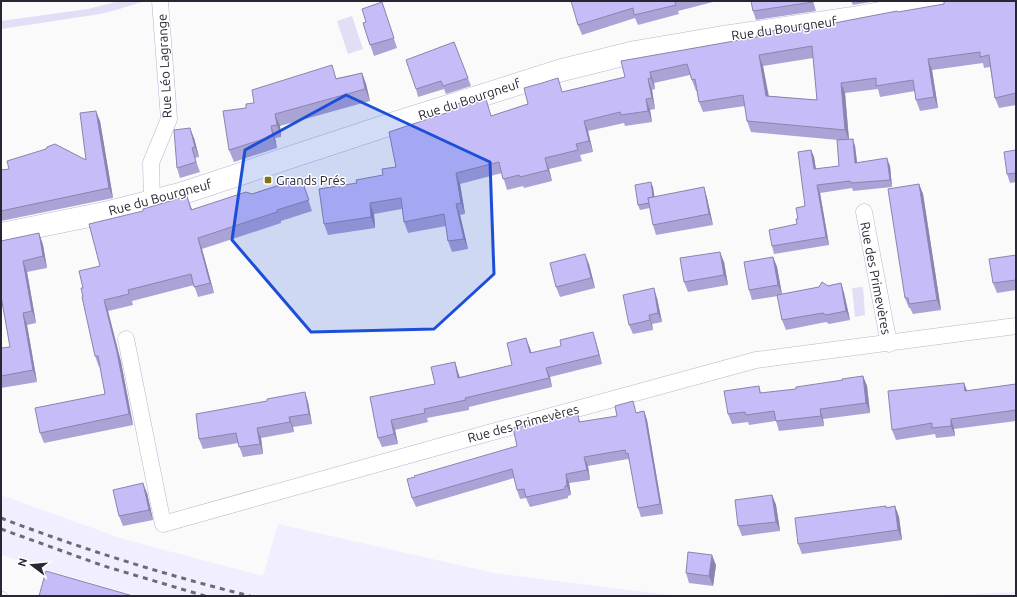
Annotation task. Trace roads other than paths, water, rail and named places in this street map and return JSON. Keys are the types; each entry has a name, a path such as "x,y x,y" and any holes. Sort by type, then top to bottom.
{"main road":[{"name":"Rue du Bourgneuf","path":"1,234 109,212 180,194 562,70 634,52 853,18 945,1"}],"street":[{"name":"Rue Léo Lagrange","path":"152,201 151,163 169,119 160,1"},
{"name":"Rue des Primevères","path":"864,212 888,344"},
{"name":"Rue des Primevères","path":"126,339 163,524 444,445 756,360 888,344 1016,326"}],"railway":[{"path":"1,518 124,561 250,596"},
{"path":"1,529 104,566 205,596"}],"place":[{"name":"Grands Prés","path":"268,180"}]}
